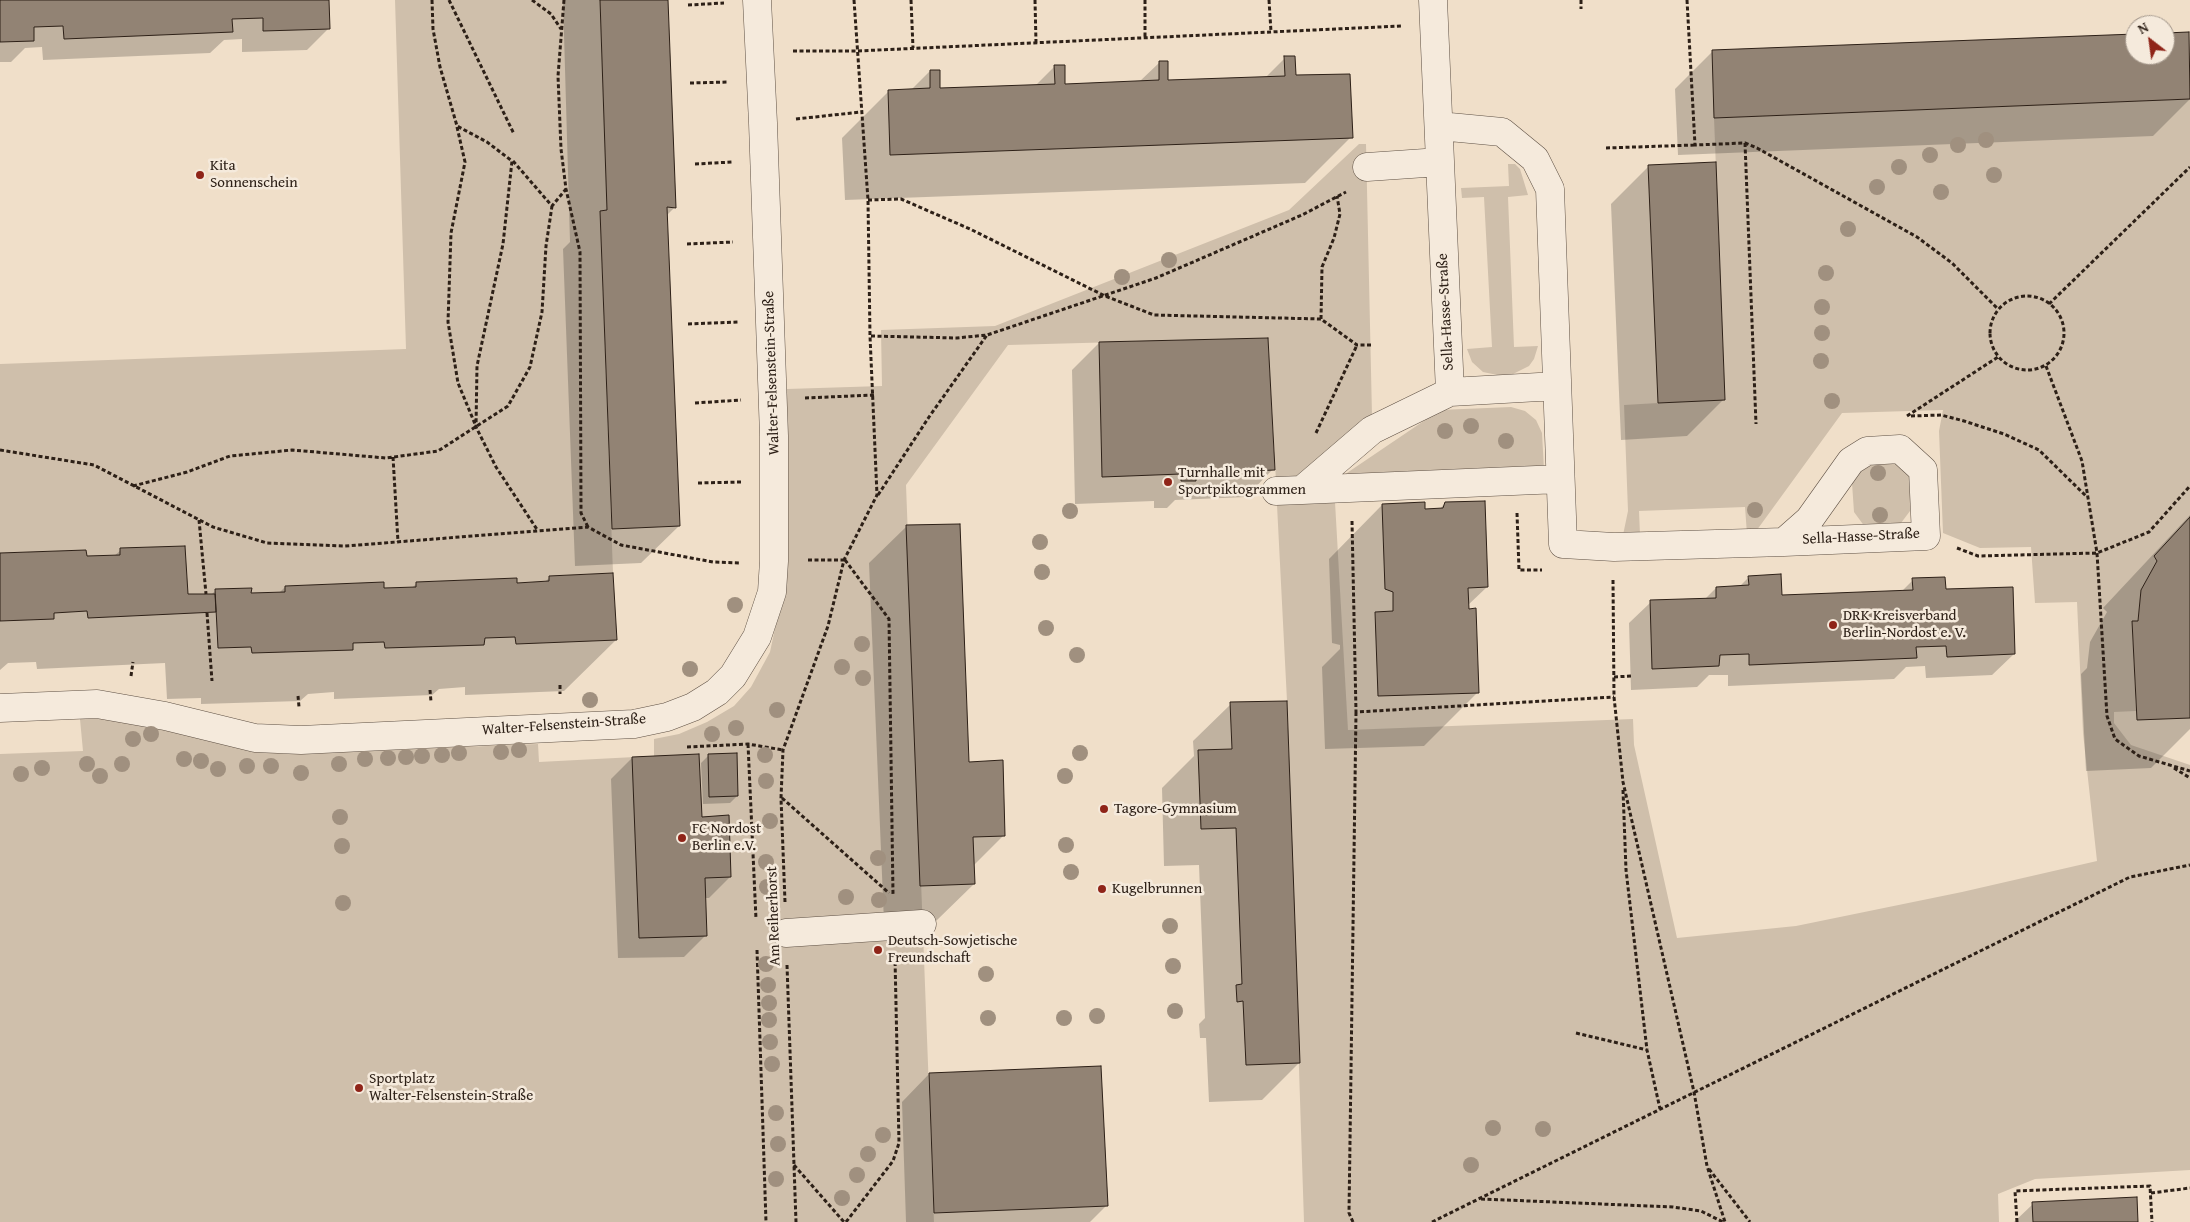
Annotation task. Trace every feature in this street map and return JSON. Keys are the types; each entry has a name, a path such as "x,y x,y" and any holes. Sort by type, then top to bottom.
{"street":[{"name":"Walter-Felsenstein-Straße","path":"0,708 97,704 165,716 255,738 291,740 634,724 667,717 693,707 717,692 733,676 757,637 772,592 774,561 773,399 757,0"},
{"name":"Sella-Hasse-Straße","path":"1434,12 1450,392 1557,386"},
{"name":"Sella-Hasse-Straße","path":"1439,126 1502,132 1535,159 1550,189 1563,544 1614,547 1784,542 1926,536 1923,470 1900,449 1867,451 1851,461 1809,520 1784,542"},
{"path":"1359,178 1440,162"},
{"path":"1450,392 1372,430 1289,490 1352,490 1560,480"},
{"path":"786,933 922,924"}],"path":[{"path":"432,0 433,30 440,66 465,162 450,233 448,322 458,383 476,427 496,467 539,531"},
{"path":"449,0 514,134"},
{"path":"532,0 551,14 562,29"},
{"path":"564,0 558,76 560,149 566,189 580,252 580,513 588,527 621,545 727,564 774,561"},
{"path":"854,0 856,51 868,200 870,336 878,496"},
{"path":"911,0 913,48"},
{"path":"1035,0 1036,43"},
{"path":"1145,0 1145,38"},
{"path":"1269,0 1271,32"},
{"path":"1581,0 1581,9"},
{"path":"1687,0 1695,145"},
{"path":"759,52 856,51 1271,32 1434,12"},
{"path":"763,123 861,112"},
{"path":"457,126 487,142 512,161 552,206"},
{"path":"1745,143 1756,424"},
{"path":"1606,148 1745,143 1917,236 1952,263 1998,309"},
{"path":"476,427 477,366 503,244 512,161"},
{"path":"2049,304 2190,167"},
{"path":"870,336 957,338 987,335 1156,278 1302,215 1337,196 1359,178"},
{"path":"133,486 188,472 230,456 292,450 393,458 438,450 508,406 530,368 542,312 546,246 552,206 566,189"},
{"path":"1321,318 1322,267 1334,238 1340,214 1337,196"},
{"path":"868,200 901,198 970,229 1105,296 1154,315 1321,318 1357,345 1371,345"},
{"path":"687,244 767,240"},
{"path":"2020,296 2034,296 2049,304 2062,320 2064,333 2062,346 2056,357 2046,366 2033,370 2021,370 2008,366 1998,357 1992,346 1990,333 1992,320 1998,309 2008,301 2020,296"},
{"path":"688,324 770,320"},
{"name":"Am Reiherhorst","path":"796,1222 781,798 783,750 828,626 844,560 878,496 929,417 987,335"},
{"path":"1313,439 1357,345"},
{"path":"1998,357 1906,416 1941,415 2004,434 2039,450 2088,497"},
{"path":"2046,366 2082,462 2097,553 2107,716 2115,739 2139,756 2190,771"},
{"path":"695,403 874,395"},
{"path":"0,450 94,465 213,527 267,543 345,546 588,527"},
{"path":"393,458 398,542"},
{"path":"698,483 775,480"},
{"path":"1926,536 1978,556 2097,553 2149,532 2190,486"},
{"path":"1352,490 1356,712 1349,1213 1353,1222"},
{"path":"199,520 206,594"},
{"path":"1614,547 1612,604 1614,698 1623,782 1626,870 1647,1050 1660,1109"},
{"path":"781,798 893,897 889,619 844,560"},
{"path":"207,613 212,681"},
{"path":"1614,677 1631,676"},
{"path":"1356,712 1614,698"},
{"path":"748,744 756,922"},
{"path":"2169,765 2190,778"},
{"path":"1623,782 1694,1092 1707,1166 1724,1222"},
{"path":"1432,1222 2130,876 2190,865"},
{"path":"794,1165 845,1222 892,1161 899,1143 894,925"},
{"path":"756,941 766,1222"},
{"path":"1576,1033 1647,1050"},
{"path":"1707,1166 1750,1222"},
{"path":"2016,1222 2015,1191 2150,1186 2152,1222"},
{"path":"2151,1192 2190,1188"},
{"path":"1480,1199 1673,1207 1701,1211 1724,1222"}],"shaded area":[{"path":"395,0 600,0 607,210 600,211 613,573 550,576 549,581 517,583 517,578 417,582 416,587 384,588 384,582 285,586 285,592 251,593 251,588 216,589 215,594 188,594 184,546 120,548 120,555 87,556 86,550 0,553 0,364 406,349"},
{"path":"2190,99 2190,517 2154,556 2157,561 2141,590 2138,621 2132,621 2136,711 2114,712 2114,723 2131,745 2190,765 2190,1170 2035,1179 1998,1194 1999,1222 1304,1222 1287,701 1277,505 1335,502 1348,730 1633,719 1634,745 1677,938 1796,926 1962,892 2097,861 2083,733 2077,602 2035,603 2031,547 1980,548 1943,533 1939,431 1943,410 1842,413 1754,534 1747,534 1745,507 1639,511 1640,535 1623,535 1628,511 1624,405 1725,399 1714,118"},
{"path":"1359,144 1366,144 1372,416 1291,484 1276,481 1268,338 1008,345 906,485 934,1222 0,1222 0,754 83,751 80,719 125,719 256,750 286,754 538,744 539,762 654,756 654,739 679,734 707,722 734,706 751,687 770,652 787,572 787,389 882,386 881,330 995,326 1289,210"},
{"path":"1508,164 1515,164 1520,169 1528,195 1508,197 1514,347 1538,346 1534,359 1529,366 1507,377 1483,372 1472,362 1467,349 1492,347 1484,197 1462,198 1461,188 1509,186"},
{"path":"1511,407 1525,411 1536,420 1542,433 1544,470 1341,477 1440,410"},
{"path":"1898,462 1911,478 1910,511 1898,527 1865,527 1854,512 1852,483 1866,463"}],"building":[{"path":"0,0 329,0 330,29 263,31 263,18 232,19 233,32 64,39 63,26 34,27 34,41 0,42"},
{"path":"600,0 668,0 676,208 667,207 680,526 612,529 600,211 607,210"},
{"path":"2189,32 2190,99 1714,118 1712,50 2125,34 2125,65 2175,65 2175,33"},
{"path":"1284,56 1295,56 1296,75 1350,74 1353,138 890,155 888,90 930,88 930,70 940,70 940,88 1055,84 1054,65 1065,65 1065,84 1159,80 1159,61 1168,61 1168,80 1285,76"},
{"path":"1716,162 1725,400 1658,403 1648,165"},
{"path":"1268,338 1275,470 1196,473 1196,481 1181,481 1181,474 1102,477 1099,342"},
{"path":"1485,501 1488,587 1468,588 1469,609 1476,608 1479,693 1378,696 1375,612 1393,611 1393,592 1385,589 1382,504 1425,502 1425,509 1443,508 1445,502"},
{"path":"2190,517 2190,718 2137,720 2132,621 2138,621 2141,590 2157,561 2154,556"},
{"path":"960,524 969,762 1003,760 1005,836 973,837 975,884 920,886 906,525"},
{"path":"185,546 188,594 215,594 216,612 88,618 87,611 54,613 54,619 0,621 0,553 86,550 87,556 120,555 120,548"},
{"path":"613,573 617,640 516,644 515,637 485,638 484,645 385,648 384,642 353,643 353,650 252,653 251,647 218,648 215,589 252,588 251,593 285,592 285,586 384,582 384,588 416,587 416,582 517,578 517,583 549,581 549,576"},
{"name":"DRK Kreisverband Berlin-Nordost e. V.","path":"1781,574 1782,595 1913,590 1912,578 1945,577 1946,589 2013,587 2015,654 1947,657 1946,646 1916,647 1917,658 1749,665 1749,654 1720,655 1719,666 1652,669 1650,600 1716,598 1716,587 1749,585 1748,576"},
{"path":"1287,701 1300,1063 1246,1065 1243,1001 1237,1002 1236,985 1242,984 1236,828 1201,829 1198,750 1232,749 1230,702"},
{"path":"737,753 738,796 709,797 708,754"},
{"name":"FC Nordost Berlin e.V.","path":"699,754 702,817 729,815 731,877 705,878 707,936 639,938 632,757"},
{"path":"1101,1066 1108,1206 934,1213 929,1073"},
{"path":"2137,1197 2138,1222 2033,1222 2032,1202"}],"place":[{"name":"Kita Sonnenschein","path":"200,175"},
{"name":"Turnhalle mit Sportpiktogrammen","path":"1168,482"},
{"name":"DRK Kreisverband Berlin-Nordost e. V.","path":"1833,625"},
{"name":"Tagore-Gymnasium","path":"1104,809"},
{"name":"FC Nordost Berlin e.V.","path":"682,838"},
{"name":"Kugelbrunnen","path":"1102,889"},
{"name":"Deutsch-Sowjetische Freundschaft","path":"878,950"},
{"name":"Sportplatz Walter-Felsenstein-Straße","path":"359,1088"}]}
